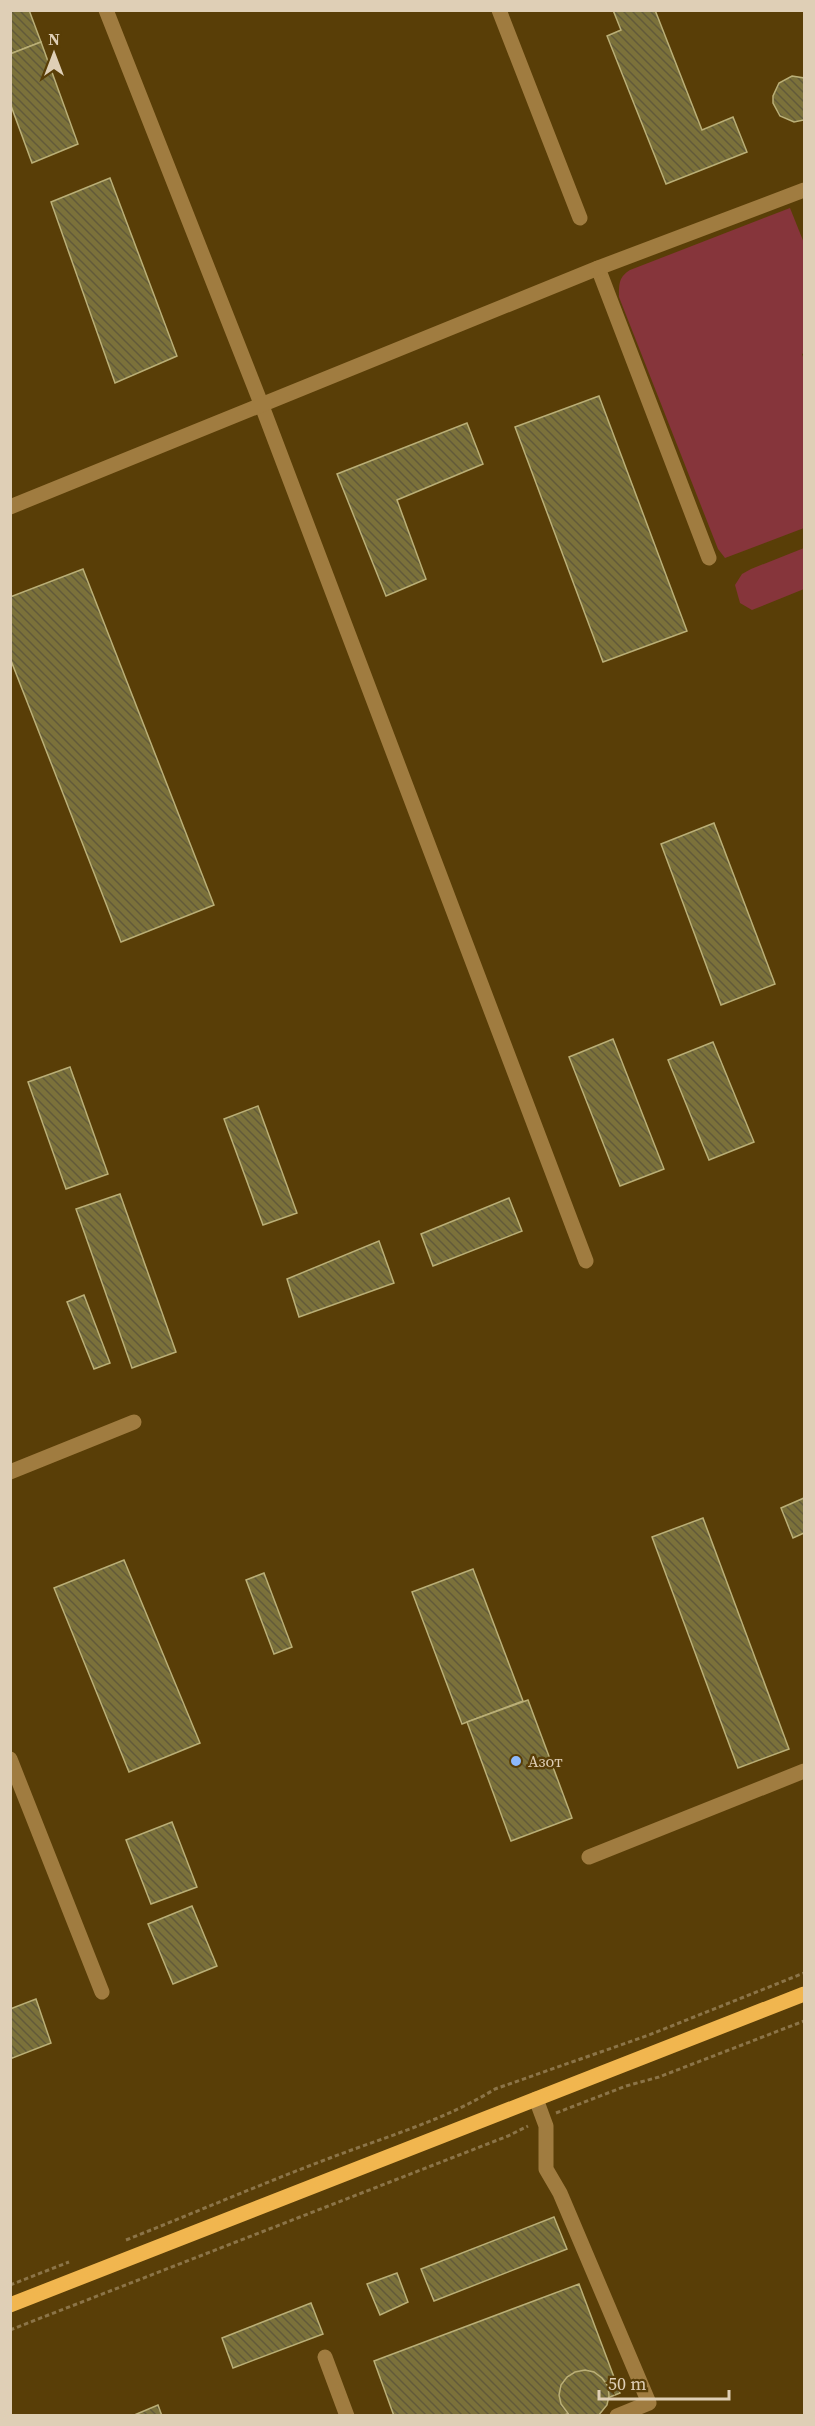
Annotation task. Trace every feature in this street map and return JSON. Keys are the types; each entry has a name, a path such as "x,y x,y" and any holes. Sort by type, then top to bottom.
{"main road":[{"path":"10,2305 804,1994"}],"lane":[{"path":"106,10 262,406 586,1261"},
{"path":"499,10 580,218"},
{"path":"10,507 598,268 804,190"},
{"path":"598,268 709,558"},
{"path":"10,1472 134,1422"},
{"path":"10,1759 102,1992"},
{"path":"589,1857 804,1771"},
{"path":"536,2099 546,2126 546,2169 560,2193 649,2403 617,2415"},
{"path":"325,2357 347,2415"}],"path":[{"path":"120,2242 419,2124 479,2099 495,2089 649,2034 804,1973"},
{"path":"10,2330 508,2136 543,2118 626,2086 659,2077 804,2021"},
{"path":"10,2285 76,2260"}],"shaded area":[{"path":"790,208 804,243 804,353 802,354 804,360 804,528 725,558 718,549 619,297 620,284 624,275 630,270"},
{"path":"804,548 804,589 752,610 740,603 735,585 742,574"}],"building":[{"path":"10,10 29,10 41,42 10,54"},
{"path":"613,10 655,10 702,130 733,117 747,152 666,184 607,36 621,30"},
{"path":"41,42 78,144 32,163 10,103 10,54"},
{"path":"792,76 804,78 804,120 794,122 780,116 773,103 773,96 779,83"},
{"path":"110,178 177,356 115,383 51,202"},
{"path":"599,396 687,631 603,662 515,427"},
{"path":"467,423 483,464 397,500 426,579 386,596 337,474"},
{"path":"83,569 214,905 121,942 10,658 10,597"},
{"path":"714,823 775,984 721,1005 661,844"},
{"path":"613,1039 664,1169 620,1186 569,1057"},
{"path":"713,1042 754,1142 709,1160 668,1060"},
{"path":"70,1067 108,1174 66,1189 28,1082"},
{"path":"258,1106 297,1213 263,1225 224,1119"},
{"path":"120,1194 176,1352 132,1368 76,1209"},
{"path":"509,1198 522,1231 433,1266 421,1234"},
{"path":"379,1241 394,1283 299,1317 287,1279"},
{"path":"84,1295 110,1363 94,1369 67,1302"},
{"path":"804,1498 804,1533 793,1538 781,1508"},
{"path":"703,1518 789,1749 738,1768 652,1537"},
{"path":"124,1560 200,1743 129,1772 54,1588"},
{"path":"473,1569 523,1701 462,1724 412,1592"},
{"path":"264,1573 292,1647 274,1654 246,1580"},
{"name":"Азот","path":"528,1700 572,1818 511,1841 467,1722"},
{"path":"172,1822 197,1887 151,1904 126,1840"},
{"path":"192,1906 217,1966 173,1984 148,1924"},
{"path":"36,1999 51,2043 10,2059 10,2009"},
{"path":"554,2217 567,2249 434,2301 421,2269"},
{"path":"397,2273 408,2302 380,2315 367,2284"},
{"path":"579,2284 620,2393 562,2416 394,2416 374,2361"},
{"path":"311,2303 323,2334 233,2368 222,2338"},
{"path":"585,2370 594,2372 608,2386 607,2405 598,2416 570,2416 561,2404 559,2395 561,2385 575,2372"},
{"path":"158,2405 162,2416 132,2416"}],"place":[{"name":"Азот","path":"516,1761"}]}
